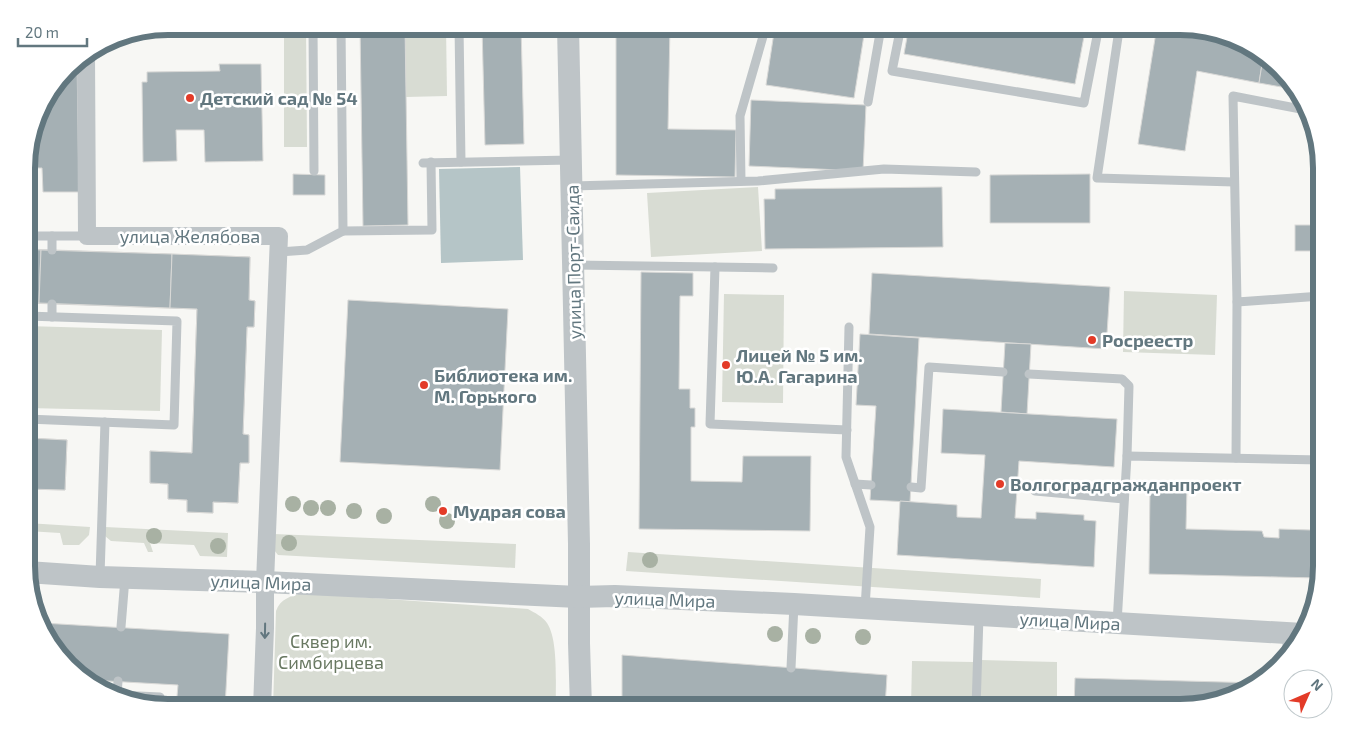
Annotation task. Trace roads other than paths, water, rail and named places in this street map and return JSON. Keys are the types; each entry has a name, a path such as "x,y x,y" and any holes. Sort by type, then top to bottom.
{"street":[{"name":"улица Порт-Саида","path":"568,35 581,699"},
{"path":"86,63 87,236"},
{"name":"улица Желябова","path":"87,236 279,236 265,582 262,699"},
{"name":"улица Мира","path":"35,573 100,577 265,582 578,597 615,596 794,604 1117,623 1291,640"}],"lane":[{"path":"313,35 314,171"},
{"path":"341,35 343,231"},
{"path":"459,35 461,162"},
{"path":"741,181 740,116 763,35"},
{"path":"868,102 880,35"},
{"path":"899,35 892,71 1084,103 1097,35"},
{"path":"1118,35 1097,178 1234,182"},
{"path":"1236,458 1237,302 1232,96 1299,109"},
{"path":"279,252 307,250 343,231 432,230 427,163 571,160"},
{"path":"572,186 741,181 884,169 976,172"},
{"path":"35,236 87,236"},
{"path":"52,236 52,250"},
{"path":"573,265 773,268"},
{"path":"714,267 710,424 847,430"},
{"path":"1237,302 1313,297"},
{"path":"52,304 52,317"},
{"path":"35,316 178,321 174,425 35,419"},
{"path":"849,327 846,457 870,527 865,608"},
{"path":"911,487 921,488 929,367 1003,372"},
{"path":"1029,374 1122,379 1129,386 1127,456 1117,623"},
{"path":"100,577 105,422"},
{"path":"1127,456 1313,460"},
{"path":"855,484 871,485"},
{"path":"1036,491 1124,499"},
{"path":"121,627 125,577"},
{"path":"791,668 794,604"},
{"path":"976,699 979,616"},
{"path":"116,688 118,681"},
{"path":"140,696 160,697 160,699"}],"place":[{"name":"Детский сад № 54","path":"190,98"},
{"name":"Росреестр","path":"1092,340"},
{"name":"Лицей № 5 им. Ю.А. Гагарина","path":"726,365"},
{"name":"Библиотека им. М. Горького","path":"424,385"},
{"name":"Волгоградгражданпроект","path":"1000,484"},
{"name":"Мудрая сова","path":"443,511"}],"park label":[{"name":"Сквер им. Симбирцева","path":"331,651"}]}
